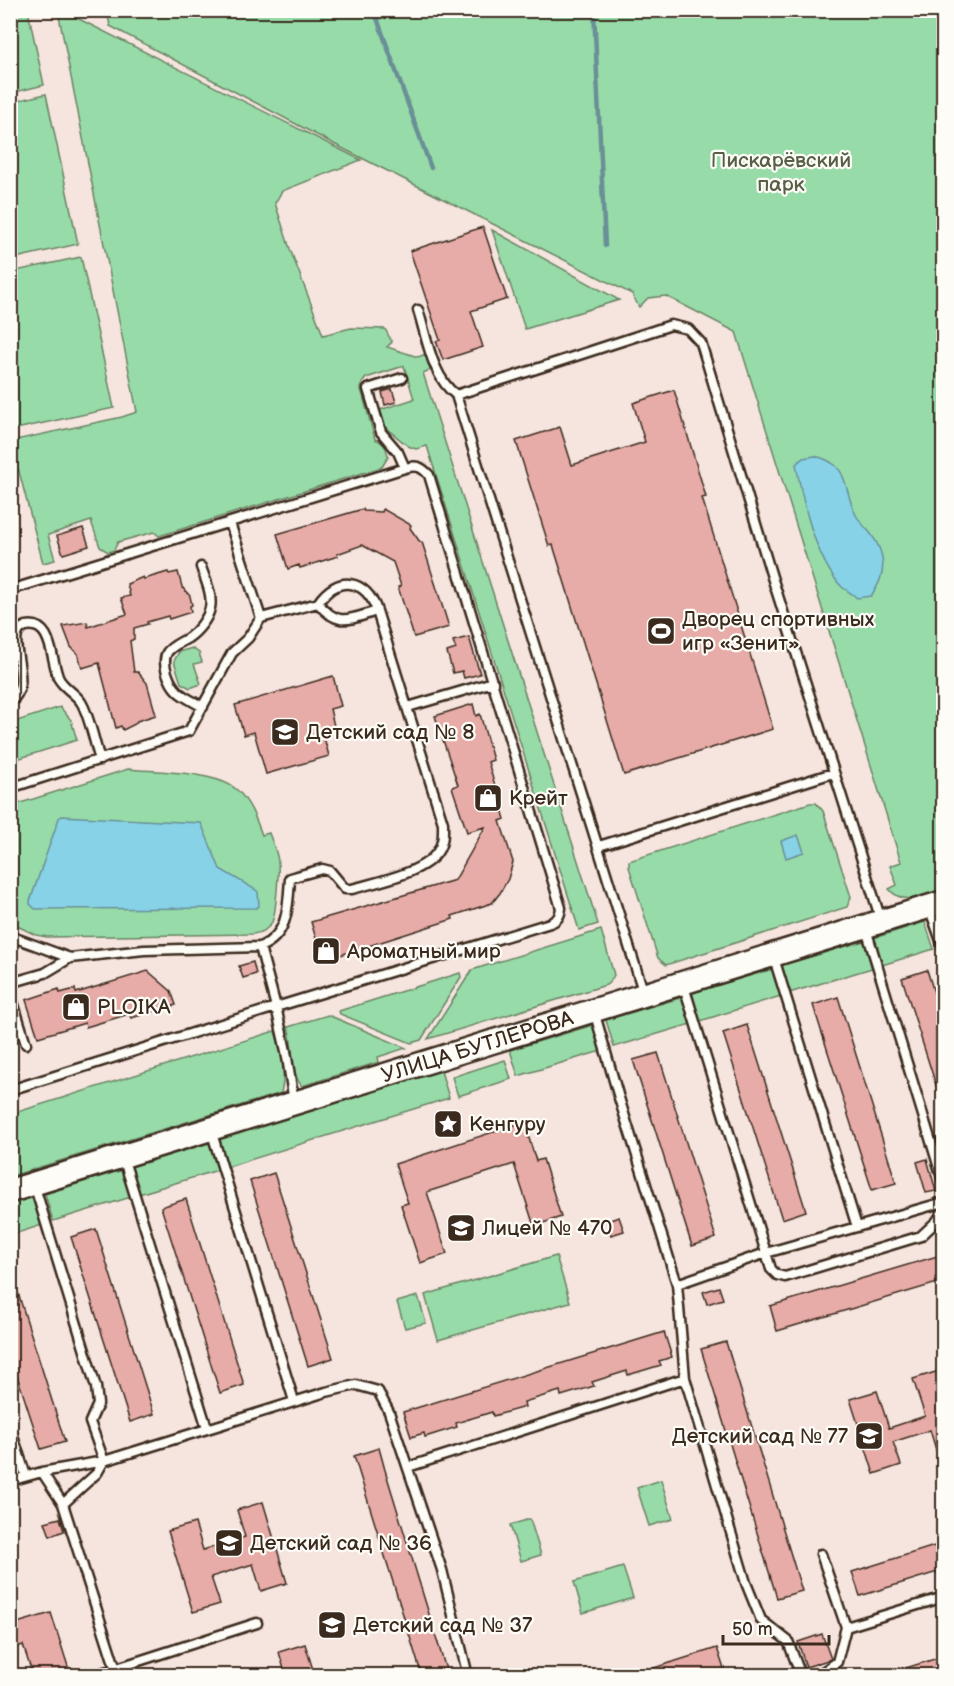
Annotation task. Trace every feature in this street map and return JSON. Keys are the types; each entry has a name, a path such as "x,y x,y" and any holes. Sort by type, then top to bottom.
{"street":[{"name":"УЛИЦА БУТЛЕРОВА","path":"10,1191 936,904"}],"lane":[{"path":"418,310 438,373 447,388 456,395 644,995"},
{"path":"456,395 671,325 688,329 701,343 833,773 944,1184"},
{"path":"402,378 368,389 381,432 398,452 405,468"},
{"path":"10,590 415,465 423,468 429,475 561,908 561,915 557,921 10,1090"},
{"path":"230,523 261,618"},
{"path":"201,567 209,593 210,607 206,618 189,637 171,647 165,655 164,663 174,689 203,707"},
{"path":"10,788 189,731 232,653 248,638 261,618 318,603 324,593 346,584 357,585 366,590 373,601 443,823 443,837 438,851 429,861 417,868 352,889 345,889 330,871 322,869 290,878 287,915 282,928 273,942 261,947 144,950 70,958 45,973 10,983"},
{"path":"318,603 327,614 336,619 346,620 376,611"},
{"path":"10,702 20,691 20,681 11,651 11,640 15,632 25,626 36,626 44,632 60,679 82,703 100,760"},
{"path":"408,707 493,682"},
{"path":"599,846 833,773"},
{"path":"936,904 944,949"},
{"path":"10,936 70,958"},
{"path":"261,947 286,1051 295,1103"},
{"path":"773,955 857,1227"},
{"path":"683,983 771,1269 777,1275 785,1277 921,1236 944,1210"},
{"path":"11,994 26,1044"},
{"path":"594,1010 677,1284 685,1378 746,1583 761,1620 788,1641 801,1676"},
{"path":"211,1130 294,1401"},
{"path":"123,1156 207,1428"},
{"path":"34,1184 96,1387 98,1404 90,1422 104,1461"},
{"path":"677,1284 766,1253 944,1202"},
{"path":"408,1467 685,1378"},
{"path":"10,1481 42,1472 104,1461 294,1401 356,1386 378,1391 390,1412 442,1570 468,1676"},
{"path":"10,1427 26,1476"},
{"path":"63,1504 97,1473 104,1461"},
{"path":"42,1472 63,1504 117,1672"},
{"path":"818,1676 837,1662 846,1627 821,1554"},
{"path":"846,1627 944,1597"},
{"path":"92,1676 117,1672 257,1623"}],"green space":[{"path":"10,11 28,11 44,85 11,93"},
{"path":"58,11 63,11 361,160 282,191 275,203 323,335 351,328 385,329 392,342 387,347 418,357 426,354 430,370 423,373 598,924 579,930 427,446 416,449 408,446 386,428 380,410 414,399 404,366 366,378 362,383 361,389 375,439 383,444 388,454 382,467 159,536 154,532 118,542 114,550 108,552 100,547 91,521 48,535 55,560 43,563 11,441 137,412"},
{"name":"Пискарёвский парк","path":"98,11 943,11 943,889 908,898 901,897 889,889 897,885 890,866 901,862 736,332 666,296 648,298 639,307 632,294 332,143 110,26 108,16"},
{"path":"46,94 78,244 11,259 11,102"},
{"path":"492,230 619,300 525,329"},
{"path":"81,257 114,408 11,430 11,272"},
{"path":"192,648 199,653 202,662 194,664 201,684 190,688 181,683 174,661 179,652"},
{"path":"60,707 71,720 77,740 11,761 11,723"},
{"path":"128,769 215,779 228,784 242,795 262,835 269,833 277,858 278,882 275,910 272,922 266,929 253,934 47,937 36,935 15,925 11,930 11,806"},
{"path":"816,803 823,811 851,897 847,907 666,965 658,958 629,861"},
{"path":"925,922 934,949 882,965 874,938"},
{"path":"601,930 614,975 606,985 428,1039 472,970"},
{"path":"864,941 872,968 789,993 780,966"},
{"path":"773,969 781,996 700,1021 692,993"},
{"path":"460,973 461,977 421,1040 411,1043 340,1014 339,1011"},
{"path":"683,997 691,1024 614,1047 606,1020"},
{"path":"328,1015 406,1048 378,1057 379,1062 302,1086 294,1067 288,1027"},
{"path":"593,1025 601,1051 518,1076 510,1050"},
{"path":"275,1031 282,1062 281,1093 11,1176 11,1114"},
{"path":"505,1060 511,1079 458,1096 452,1077"},
{"path":"441,1071 449,1098 227,1167 219,1140"},
{"path":"210,1143 218,1170 139,1194 131,1167"},
{"path":"122,1170 131,1197 53,1221 45,1194"},
{"path":"34,1197 42,1225 11,1235 11,1204"},
{"path":"556,1256 570,1302 438,1340 425,1295"},
{"path":"418,1296 426,1323 405,1328 397,1302"},
{"path":"661,1480 673,1519 649,1526 637,1488"},
{"path":"530,1519 541,1555 521,1561 510,1525"},
{"path":"623,1567 633,1598 583,1613 574,1582"}],"water":[{"path":"815,456 827,460 841,472 856,515 880,550 882,573 871,596 857,598 842,587 833,576 818,546 806,512 796,464 803,458"},
{"path":"62,816 201,823 220,869 256,890 259,906 256,908 35,909 30,901 59,818"},
{"path":"798,835 804,852 786,858 781,841"}],"building":[{"path":"483,227 507,299 471,311 483,347 443,360 436,341 440,340 410,251"},
{"path":"392,389 396,402 385,405 382,392"},
{"name":"Дворец спортивных игр «Зенит»","path":"674,390 706,497 702,498 773,729 624,775 553,545 549,546 516,441 560,427 572,465 645,442 633,403"},
{"path":"363,509 364,511 382,512 383,509 411,525 410,528 422,542 449,627 414,637 398,587 401,586 393,562 362,545 337,554 338,556 300,568 299,565 288,569 277,534"},
{"path":"83,528 89,546 63,554 57,536"},
{"path":"168,572 169,574 178,572 182,587 190,596 191,612 169,619 168,616 134,628 134,639 130,641 134,672 138,672 147,683 156,715 137,721 123,730 121,726 116,728 99,663 82,668 78,654 71,647 63,626 87,622 88,627 127,614 121,598 130,596 127,584 143,577 144,579"},
{"path":"469,637 480,674 464,678 462,671 453,673 447,652 456,649 453,641"},
{"path":"333,676 341,706 330,709 334,726 322,730 329,756 266,774 254,732 244,735 235,705"},
{"path":"473,704 476,716 480,714 493,760 488,762 505,819 500,821 513,862 508,879 500,893 492,903 452,916 453,919 334,957 333,954 322,958 311,922 455,880 485,827 467,832 452,787 458,785 435,716"},
{"path":"253,962 256,974 243,978 239,966"},
{"path":"927,970 944,1024 944,1101 941,1101 902,978"},
{"path":"148,971 171,991 176,1005 131,1018 129,1014 86,1027 85,1023 38,1037 26,1000 59,989 60,993 75,989 76,993"},
{"path":"838,997 896,1183 872,1190 813,1005"},
{"path":"747,1025 806,1211 782,1219 723,1033"},
{"path":"658,1053 716,1238 692,1246 633,1060"},
{"path":"524,1122 536,1161 543,1159 561,1217 534,1226 514,1164 427,1192 447,1254 420,1263 401,1205 408,1203 395,1164"},
{"path":"927,1159 936,1191 926,1193 917,1162"},
{"path":"274,1173 333,1358 308,1366 250,1181"},
{"path":"186,1199 244,1385 220,1393 161,1207"},
{"path":"619,1217 624,1231 611,1235 607,1221"},
{"path":"96,1229 154,1414 130,1422 71,1237"},
{"path":"944,1254 944,1281 777,1331 770,1306"},
{"path":"10,1277 13,1277 65,1442 41,1449 10,1354"},
{"path":"719,1287 723,1299 707,1304 703,1292"},
{"path":"664,1332 672,1357 659,1361 661,1365 628,1375 627,1371 592,1382 594,1386 561,1396 560,1391 524,1402 525,1407 493,1416 492,1412 456,1423 457,1427 425,1437 424,1433 411,1437 403,1412"},
{"path":"726,1342 802,1591 777,1598 701,1349"},
{"path":"939,1371 944,1384 944,1465 941,1466 930,1430 893,1442 901,1465 874,1474 850,1399 877,1391 889,1428 925,1416 913,1379"},
{"path":"379,1448 448,1676 422,1676 354,1456"},
{"path":"263,1502 287,1583 261,1591 253,1564 211,1577 220,1604 193,1612 168,1531 195,1523 203,1550 245,1537 237,1510"},
{"path":"60,1518 64,1531 50,1536 45,1522"},
{"path":"944,1543 944,1570 860,1596 852,1572"},
{"path":"51,1613 71,1676 33,1676 23,1645 10,1649 10,1625"},
{"path":"822,1634 831,1659 806,1667 798,1642"},
{"path":"305,1644 315,1676 286,1676 279,1652"},
{"path":"717,1648 725,1672 715,1676 638,1676 638,1673"},
{"path":"944,1656 944,1676 891,1676 890,1673"}],"waterway":[{"path":"113,10 120,14"},
{"path":"374,10 431,168"},
{"path":"594,10 605,246"}],"place":[{"name":"Дворец спортивных игр «Зенит»","path":"661,631"},
{"name":"Детский сад № 8","path":"285,732"},
{"name":"Крейт","path":"488,798"},
{"name":"Ароматный мир","path":"326,951"},
{"name":"PLOIKA","path":"76,1007"},
{"name":"Кенгуру","path":"448,1124"},
{"name":"Лицей № 470","path":"461,1228"},
{"name":"Детский сад № 77","path":"869,1436"},
{"name":"Детский сад № 36","path":"229,1543"},
{"name":"Детский сад № 37","path":"332,1625"}]}
